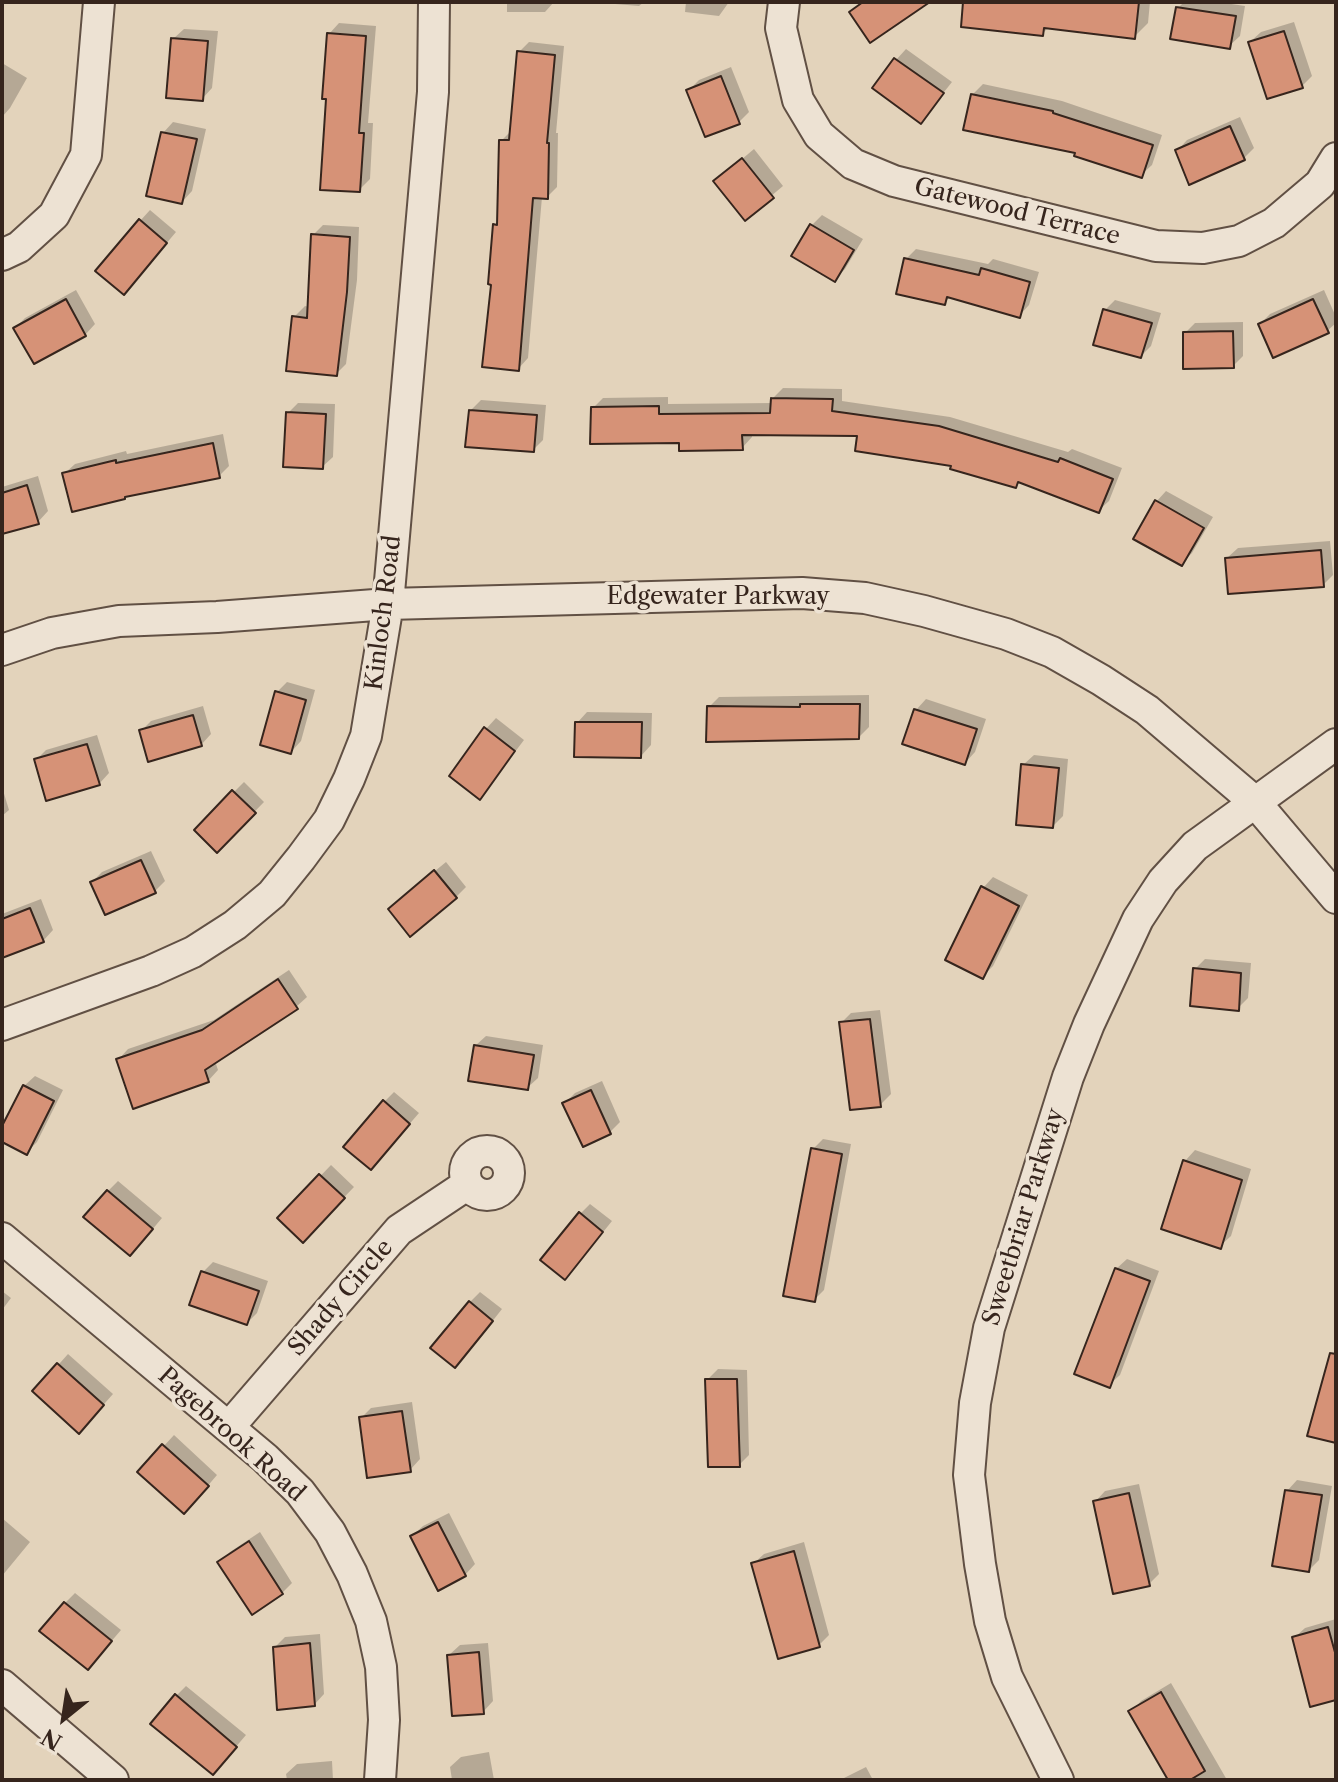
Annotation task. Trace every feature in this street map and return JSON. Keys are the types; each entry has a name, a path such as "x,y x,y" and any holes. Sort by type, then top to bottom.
{"street":[{"path":"2,255 19,247 54,215 86,155 99,2"},
{"name":"Kinloch Road","path":"2,1025 151,971 193,952 235,925 272,894 329,820 349,779 366,736 388,604 433,92 434,2"},
{"name":"Gatewood Terrace","path":"784,2 781,28 798,100 819,135 853,164 894,181 1156,246 1203,248 1239,241 1274,223 1320,184 1336,158"},
{"name":"Edgewater Parkway","path":"2,650 52,633 119,621 388,604 802,593 865,598 1006,634 1052,652 1101,680 1147,710 1255,802 1336,898"},
{"name":"Sweetbriar Parkway","path":"1058,1780 1007,1677 997,1649 970,1498 969,1475 981,1365 989,1328 1063,1091 1089,1024 1138,919 1163,881 1195,846 1336,744"},
{"name":"Shady Circle","path":"229,1427 399,1230 468,1184"},
{"name":"Pagebrook Road","path":"2,1238 229,1427 300,1492 330,1532 352,1574 371,1621 381,1667 384,1720 380,1780"},
{"path":"2,1685 113,1780"}],"building":[{"path":"863,2 930,2 870,43 849,12"},
{"path":"963,2 1139,2 1135,39 1044,28 1043,36 961,27"},
{"path":"1176,7 1236,16 1230,49 1170,39"},
{"path":"1284,31 1303,88 1267,99 1248,42"},
{"path":"327,33 366,36 359,133 364,133 360,192 320,190"},
{"path":"171,38 208,41 203,101 166,98"},
{"path":"517,51 555,55 547,143 548,199 533,198 519,371 482,367 491,285 488,284 493,224 497,225 499,140 509,140"},
{"path":"894,58 944,93 921,124 872,88"},
{"path":"721,76 740,124 705,137 686,90"},
{"path":"971,94 1053,111 1153,145 1142,178 1074,156 1075,153 963,130"},
{"path":"1230,126 1245,160 1189,185 1175,150"},
{"path":"161,132 197,139 182,204 146,196"},
{"path":"742,158 774,198 745,221 713,181"},
{"path":"139,219 167,243 124,295 95,271"},
{"path":"810,224 854,250 835,282 791,256"},
{"path":"311,234 350,237 337,376 286,371 292,316 307,318"},
{"path":"904,258 979,275 981,268 1030,282 1020,318 947,297 945,305 896,294"},
{"path":"66,299 86,336 34,364 13,328"},
{"path":"1313,299 1329,333 1273,358 1258,324"},
{"path":"1103,309 1152,323 1141,358 1093,345"},
{"path":"1233,331 1234,368 1183,369 1183,332"},
{"path":"771,398 833,399 832,411 939,426 1058,462 1060,458 1113,479 1099,513 1018,482 1016,488 950,469 951,466 855,451 857,436 742,435 743,450 679,451 679,443 590,444 591,407 659,406 659,414 770,413"},
{"path":"469,410 537,415 534,452 465,447"},
{"path":"286,412 326,414 323,469 283,467"},
{"path":"213,443 220,478 125,497 72,512 62,473"},
{"path":"27,485 39,524 2,534 2,493"},
{"path":"1155,500 1204,528 1182,566 1133,539"},
{"path":"1321,550 1324,587 1228,594 1225,558"},
{"path":"275,691 306,700 291,754 260,745"},
{"path":"800,704 860,704 859,739 706,742 707,706 800,707"},
{"path":"914,709 977,729 965,765 902,744"},
{"path":"193,715 202,746 148,762 139,730"},
{"path":"575,722 642,722 641,758 574,757"},
{"path":"484,727 515,751 480,800 449,776"},
{"path":"87,744 100,785 46,801 34,759"},
{"path":"1021,764 1059,768 1053,828 1016,825"},
{"path":"232,790 256,813 217,853 194,830"},
{"path":"141,860 156,893 105,915 90,882"},
{"path":"434,870 457,898 410,937 388,909"},
{"path":"981,886 1019,906 983,979 945,960"},
{"path":"30,908 44,942 2,958 2,919"},
{"path":"1193,968 1241,973 1239,1011 1190,1006"},
{"path":"278,979 298,1009 205,1070 209,1082 133,1109 116,1059 202,1030"},
{"path":"870,1019 881,1107 850,1110 839,1022"},
{"path":"474,1045 534,1055 528,1090 468,1081"},
{"path":"23,1085 54,1101 27,1155 2,1142 2,1126"},
{"path":"591,1090 611,1134 583,1147 562,1103"},
{"path":"383,1100 410,1124 371,1170 343,1147"},
{"path":"811,1148 842,1154 815,1302 783,1296"},
{"path":"1183,1160 1242,1180 1221,1249 1161,1229"},
{"path":"319,1174 345,1198 303,1243 277,1218"},
{"path":"107,1190 153,1229 130,1256 83,1217"},
{"path":"579,1212 603,1232 565,1280 540,1260"},
{"path":"1115,1268 1150,1281 1110,1388 1074,1374"},
{"path":"201,1271 259,1291 247,1325 189,1305"},
{"path":"469,1301 493,1321 455,1368 430,1348"},
{"path":"1330,1353 1336,1354 1336,1443 1307,1436"},
{"path":"57,1363 104,1405 79,1434 32,1391"},
{"path":"705,1379 737,1379 740,1467 708,1467"},
{"path":"402,1411 411,1472 367,1478 359,1417"},
{"path":"162,1444 209,1486 184,1514 137,1472"},
{"path":"1285,1490 1322,1495 1309,1572 1272,1566"},
{"path":"1129,1493 1150,1586 1113,1594 1093,1501"},
{"path":"438,1522 466,1576 438,1591 410,1536"},
{"path":"249,1541 283,1594 252,1615 217,1562"},
{"path":"794,1551 820,1647 778,1659 751,1563"},
{"path":"64,1602 112,1641 88,1670 39,1631"},
{"path":"1328,1627 1336,1656 1336,1700 1310,1707 1292,1637"},
{"path":"310,1643 315,1706 277,1710 273,1647"},
{"path":"479,1652 484,1714 452,1716 447,1655"},
{"path":"1161,1692 1205,1771 1190,1780 1168,1780 1128,1711"},
{"path":"175,1694 237,1747 213,1775 150,1724"}]}
